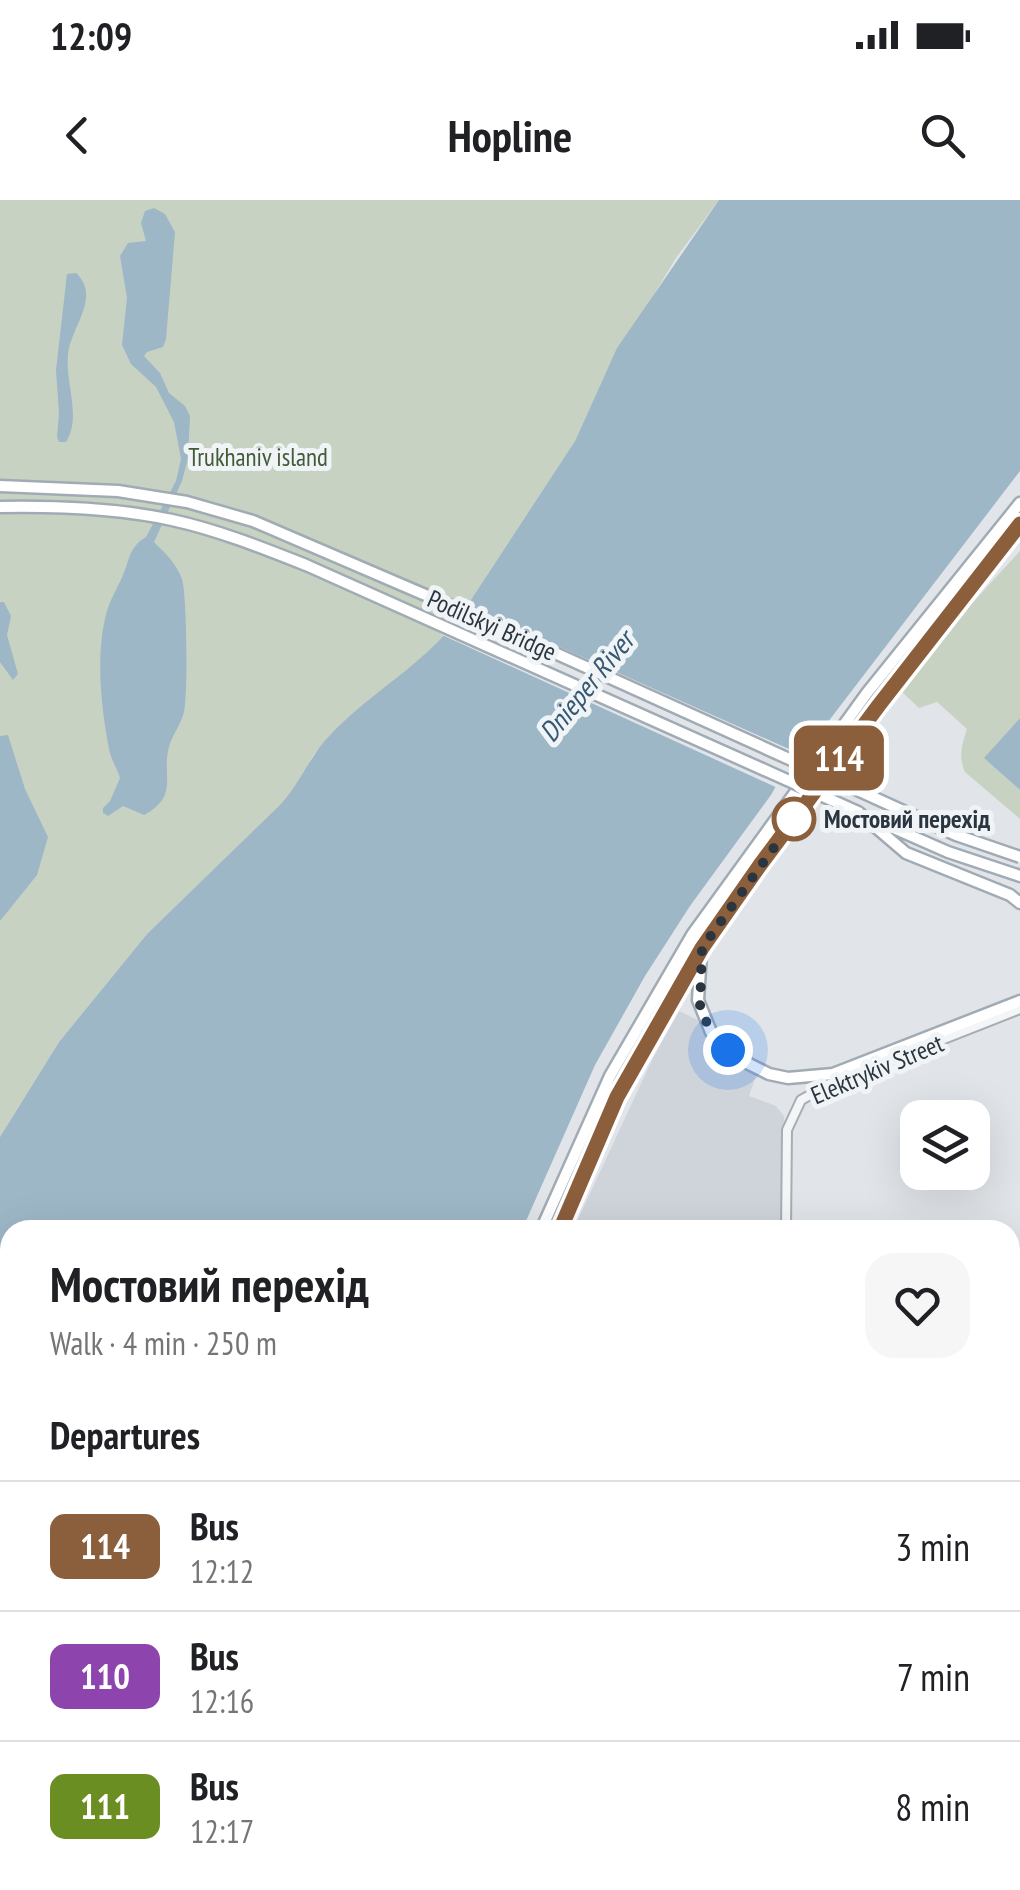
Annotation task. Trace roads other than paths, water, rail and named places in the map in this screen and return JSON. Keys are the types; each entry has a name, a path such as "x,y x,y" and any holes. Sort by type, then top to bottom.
{"main road":[{"name":"Podilskyi Bridge","path":"0,486 118,491 187,502 253,520 458,608 956,835 1020,857"},
{"path":"545,1220 610,1076 692,935 867,694 1020,502"},
{"name":"Podilskyi Bridge","path":"0,506 116,511 174,520 248,542 948,852 1020,876"},
{"path":"564,1220 617,1097 702,948 879,705 1020,524"},
{"path":"858,812 906,853 1010,895 1020,903"},
{"path":"702,948 698,1000 704,1019 728,1050 770,1074 797,1079 832,1074 1020,1001"}],"street":[{"name":"Elektrykiv Street","path":"786,1220 787,1130 801,1100 1020,1009"}],"water":[{"name":"Dnieper River","path":"719,200 1020,200 1020,471 821,731 797,748 771,795 690,906 595,1065 526,1220 0,1220 0,1137 59,1042 147,934 281,804 331,734 429,650 459,618 575,441 617,348"},
{"path":"154,208 165,214 175,232 166,339 163,347 144,356 190,416 188,458 182,481 154,542 174,563 184,589 185,702 183,717 169,747 166,793 162,800 144,815 123,806 108,816 103,808 120,778 110,753 104,716 100,680 103,627 131,554 146,537 176,481 181,459 174,422 156,387 131,364 122,345 127,298 120,256 128,243 146,241 141,223 145,211"},
{"path":"76,273 86,292 68,355 73,422 66,442 59,442 56,370 67,274"},
{"path":"0,602 4,602 11,616 7,635 18,674 13,680 0,662"},
{"path":"1020,718 1020,790 984,758"},
{"path":"8,735 25,789 48,837 37,875 0,921 0,736"}],"place":[{"name":"Мостовий перехід","path":"794,819"}],"park label":[{"name":"Trukhaniv island","path":"258,457"}]}
